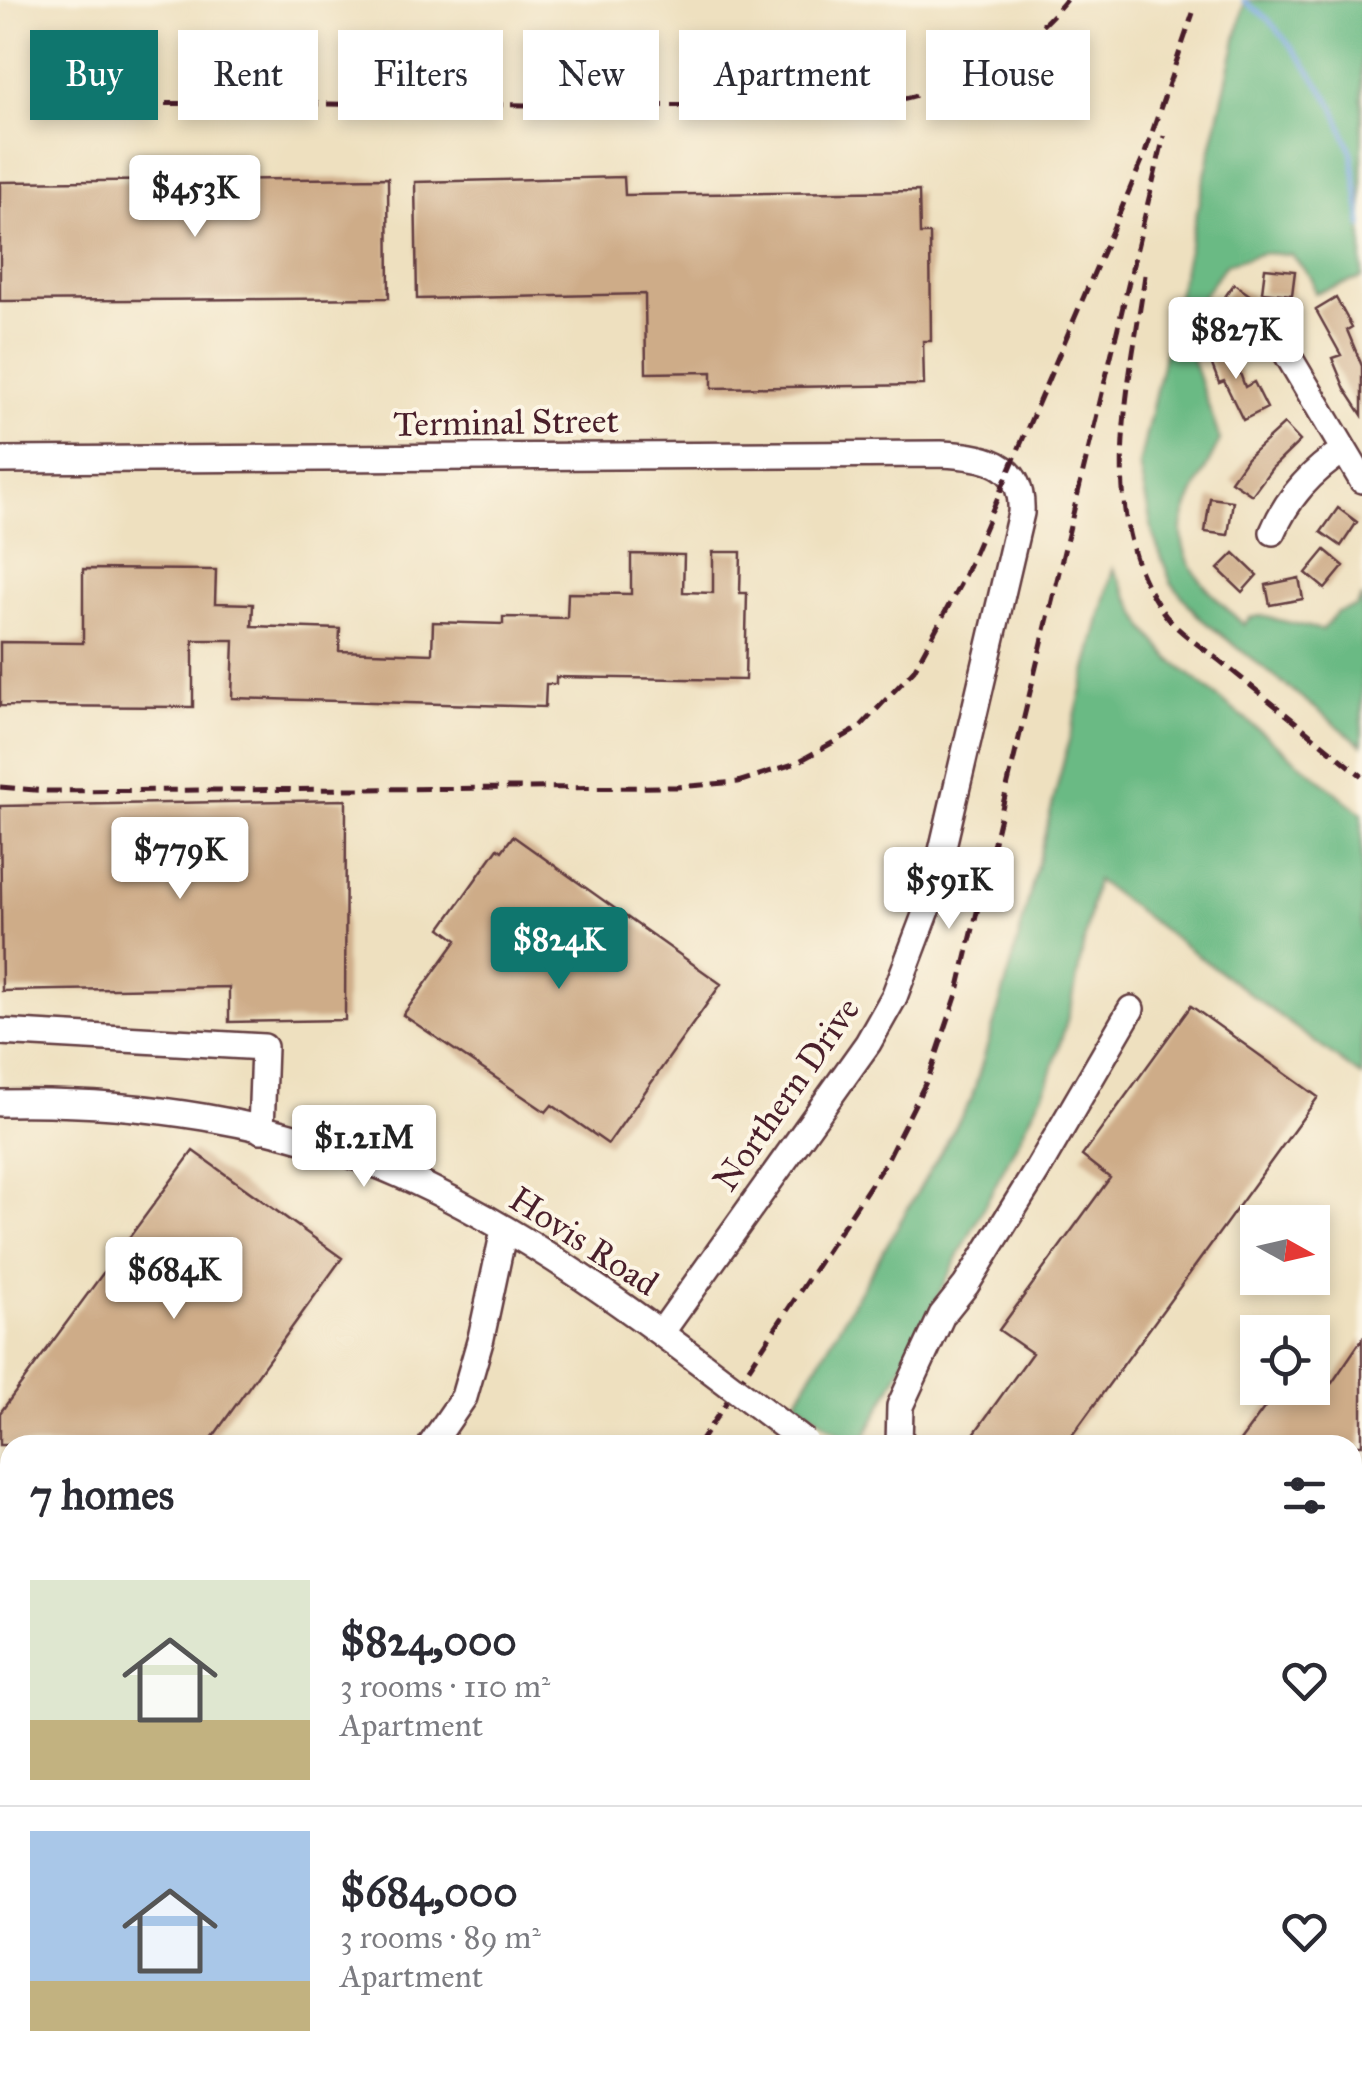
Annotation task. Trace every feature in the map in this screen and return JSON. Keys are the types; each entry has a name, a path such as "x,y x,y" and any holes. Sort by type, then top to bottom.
{"street":[{"path":"1277,337 1362,480"},
{"path":"1273,532 1292,494 1321,465 1344,450"},
{"name":"Terminal Street","path":"0,460 941,454 978,456 1008,472"},
{"name":"Northern Drive","path":"660,1332 854,1064 894,997 914,950 930,902 1021,512 1020,490 1008,472"},
{"path":"899,1435 900,1406 942,1315 966,1285 1036,1172 1130,1009"},
{"path":"0,1032 264,1047 261,1130"},
{"name":"Hovis Road","path":"0,1103 95,1104 163,1111 261,1130 400,1175 504,1230 660,1332 796,1435"},
{"path":"438,1435 464,1397 482,1338 504,1230"}],"green space":[{"path":"1245,0 1362,0 1362,278 1315,293 1312,279 1292,255 1263,253 1226,264 1202,297 1222,326 1221,340 1190,352 1220,440 1187,509 1183,543 1202,582 1244,625 1249,618 1261,616 1322,630 1337,612 1356,607 1362,596 1362,745 1200,618 1171,582 1153,535 1139,465"},
{"path":"1113,568 1145,628 1170,659 1362,813 1362,1077 1096,880 1072,1004 1048,1083 866,1435 841,1435 796,1401 971,1100 1011,967"}],"building":[{"path":"624,177 625,195 919,191 920,234 930,234 931,341 923,341 924,385 712,388 712,372 646,373 645,294 417,299 415,182"},
{"path":"388,178 389,298 0,301 0,182"},
{"path":"1265,268 1295,271 1292,295 1262,292"},
{"path":"1234,284 1254,298 1237,322 1217,308"},
{"path":"1336,298 1352,327 1347,330 1362,366 1362,415 1345,389 1332,358 1341,355 1316,310"},
{"path":"1229,343 1245,387 1254,382 1267,408 1243,420 1224,381 1219,383 1207,352"},
{"path":"1284,424 1300,441 1252,495 1231,481 1247,458"},
{"path":"1210,498 1233,501 1228,535 1205,532"},
{"path":"1338,508 1357,522 1341,546 1321,532"},
{"path":"1325,550 1344,566 1325,589 1306,573"},
{"path":"713,552 741,552 740,593 747,593 745,680 556,677 556,684 546,684 545,707 232,698 234,640 193,640 193,707 0,706 0,642 83,643 83,569 216,570 215,603 253,604 252,626 340,629 339,651 432,654 433,622 503,624 503,617 567,618 568,593 631,594 631,554 684,555 683,592 713,593"},
{"path":"1234,553 1257,575 1242,592 1218,569"},
{"path":"1299,578 1303,599 1270,605 1266,585"},
{"path":"346,800 345,1020 229,1022 229,987 2,991 0,806"},
{"path":"513,836 721,984 608,1144 552,1105 546,1112 403,1015 457,940 441,928 498,848 502,851"},
{"path":"1191,1006 1318,1097 1072,1435 973,1435 1032,1353 999,1330 1110,1178 1082,1156"},
{"path":"193,1151 342,1258 214,1435 0,1435 0,1413"},
{"path":"1362,1339 1362,1435 1244,1435 1266,1405 1330,1405 1330,1382"}],"waterway":[{"path":"1243,0 1268,19 1334,107 1352,153 1362,226"}],"railway":[{"path":"158,103 869,104 931,91 981,69 1027,38 1066,0"},
{"path":"0,787 47,791 677,787 738,782 796,763 859,728 914,670 962,581 1144,156 1193,13"},
{"path":"705,1435 887,1160 930,1074 958,991 1164,136"},
{"path":"1145,275 1122,450 1123,494 1130,537 1144,578 1179,630 1362,776"}]}
